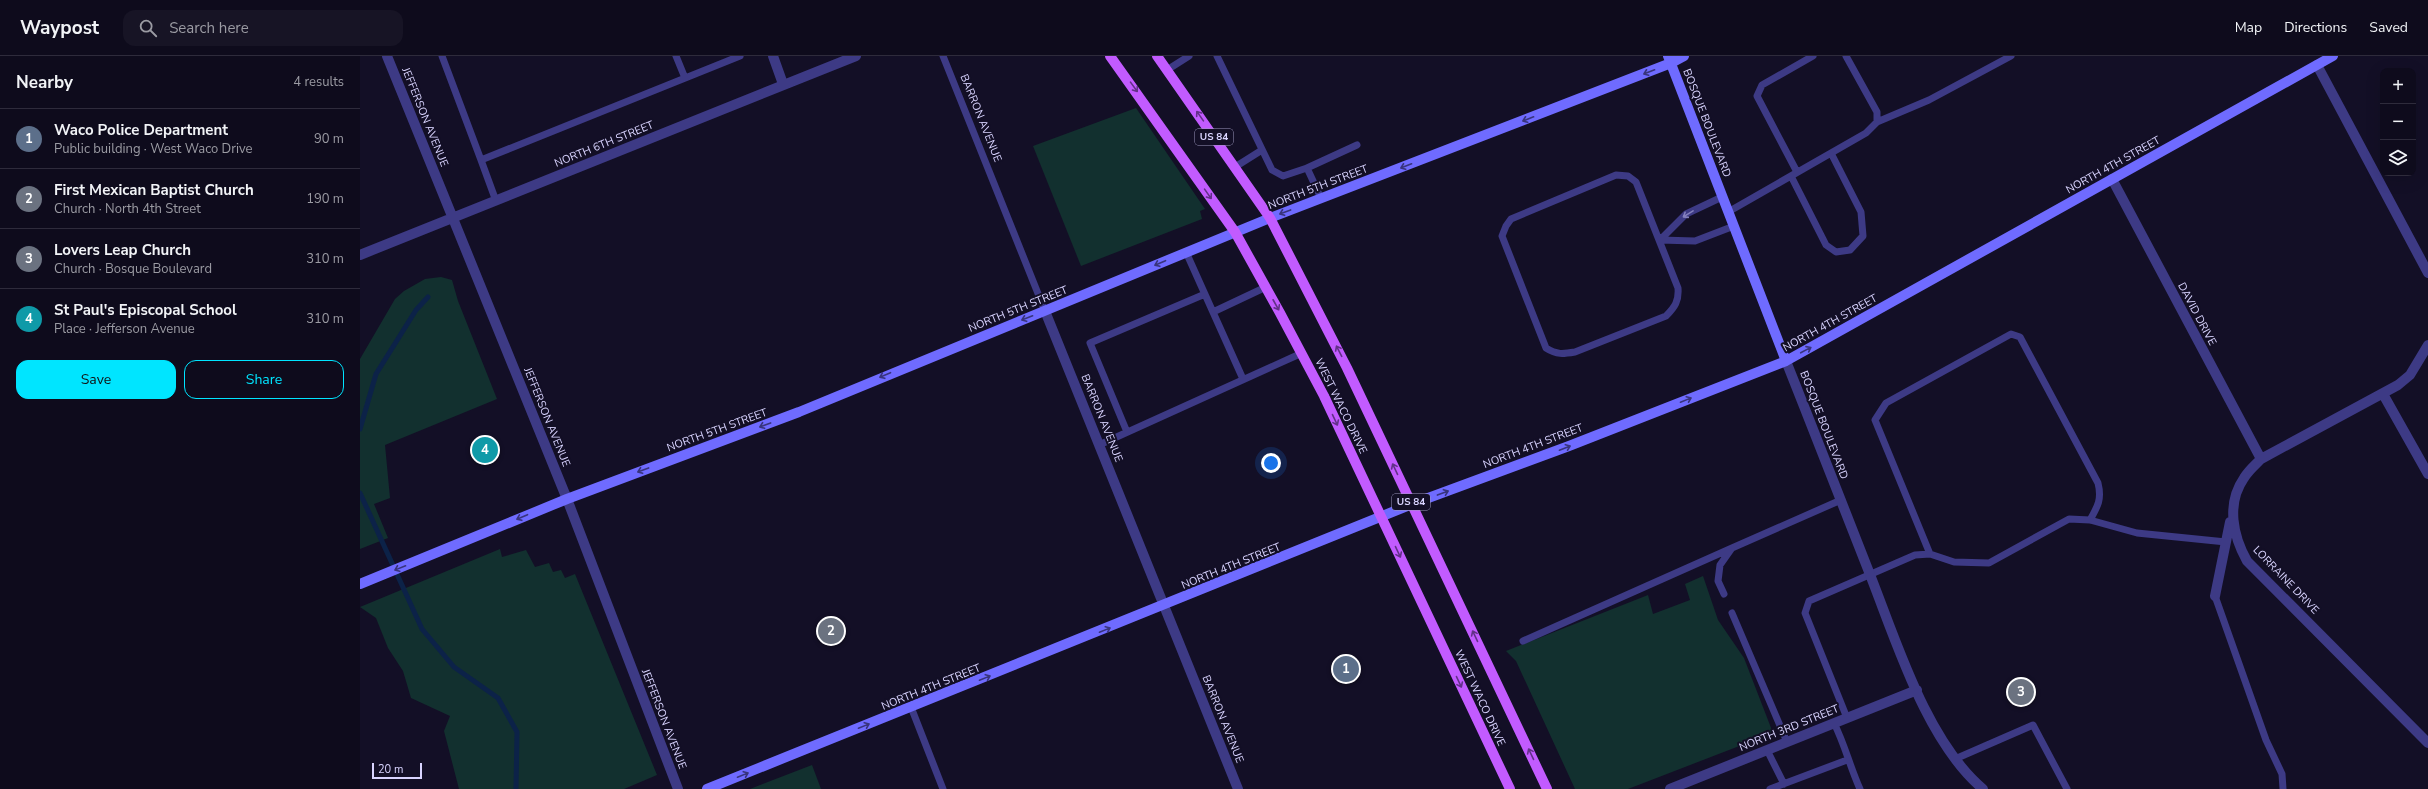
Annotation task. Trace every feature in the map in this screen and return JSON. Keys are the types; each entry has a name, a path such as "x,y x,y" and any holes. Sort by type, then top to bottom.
{"main road":[{"name":"WEST WACO DRIVE","path":"1110,56 1235,232 1266,287 1302,353 1510,789"},
{"name":"WEST WACO DRIVE","path":"1157,56 1270,218 1347,368 1548,789"},
{"name":"NORTH 5TH STREET","path":"360,584 567,499 799,412 921,360 1046,311 1270,218 1670,60 1684,56"},
{"name":"NORTH 4TH STREET","path":"707,789 1165,606 1412,504 1569,446 1786,361 2333,56"},
{"name":"BOSQUE BOULEVARD","path":"1670,60 1786,361"}],"street":[{"name":"JEFFERSON AVENUE","path":"387,56 567,499 678,789"},
{"path":"773,56 783,84"},
{"name":"NORTH 6TH STREET","path":"360,255 856,56"},
{"path":"2317,65 2428,273"},
{"name":"DAVID DRIVE","path":"2112,179 2261,459"},
{"name":"BARRON AVENUE","path":"1046,311 1238,789"},
{"name":"LORRAINE DRIVE","path":"2428,345 2410,374 2383,394 2261,459 2244,478 2234,506 2235,534 2247,561 2428,743"},
{"name":"BOSQUE BOULEVARD","path":"1786,361 1870,576 1930,720 1955,759 1983,789"},
{"path":"2383,394 2428,474"},
{"path":"2215,596 2234,506"},
{"name":"NORTH 3RD STREET","path":"1670,789 1917,690"}],"lane":[{"path":"442,56 496,201"},
{"path":"676,56 685,78"},
{"name":"BARRON AVENUE","path":"943,56 1046,311"},
{"path":"1168,70 1188,56"},
{"path":"1217,56 1272,170 1283,176 1307,168 1357,145"},
{"path":"1813,56 1762,85 1757,96 1826,245 1836,252 1850,250 1863,236 1860,212 1831,153"},
{"path":"1846,56 1877,112 1877,122"},
{"path":"1728,212 1866,133 1877,122 1929,100 2011,56"},
{"path":"482,160 735,57"},
{"path":"1235,167 1262,150"},
{"path":"1307,168 1321,198"},
{"path":"1616,175 1628,176 1636,182 1660,240 1678,288 1678,299 1674,307 1666,316 1563,354 1554,353 1546,348 1502,236 1506,226 1512,219 1616,175"},
{"path":"1660,240 1686,214 1722,197"},
{"path":"1660,240 1694,241 1734,226"},
{"path":"1186,252 1243,380"},
{"path":"1213,312 1266,287"},
{"path":"1127,432 1090,343 1205,294"},
{"path":"1930,554 1875,420 1886,403 2011,334 2020,337 2098,483 2101,494 2099,504 2090,520"},
{"path":"1100,445 1302,353"},
{"path":"1523,641 1841,500"},
{"path":"1847,718 1805,613 1809,600 1870,576 1915,555 1930,554 1954,562 1989,563 2070,519 2090,520 2137,532 2226,542"},
{"path":"1724,594 1718,581 1720,565 1732,548"},
{"path":"2215,596 2266,740 2282,774 2283,789"},
{"path":"1732,613 1787,742"},
{"path":"911,707 943,789"},
{"path":"1834,723 1846,749 1847,760 1860,789"},
{"path":"1955,759 2033,725 2067,789"},
{"path":"1767,750 1784,784"},
{"path":"1770,789 1847,760"}],"green space":[{"path":"1136,108 1205,209 1200,211 1202,219 1081,266 1033,146"},
{"path":"441,277 452,280 458,301 497,399 385,445 390,498 374,504 388,538 360,549 360,359 395,299 404,291 425,279"},
{"path":"500,549 502,557 526,550 535,567 549,563 553,572 561,570 565,578 575,574 657,775 624,789 459,789 444,731 450,716 411,698 403,671 388,648 376,618 360,607"},
{"path":"1703,576 1718,620 1744,658 1773,733 1628,789 1575,789 1516,661 1506,651 1648,595 1653,614 1690,600 1685,584"},
{"path":"812,765 821,789 750,789"}],"waterway":[{"path":"360,429 376,374 416,310 428,297"},
{"path":"360,493 422,629 454,667 498,698 517,732 516,789"}],"place":[{"name":"St Paul's Episcopal School","path":"485,450"},
{"name":"First Mexican Baptist Church","path":"831,631"},
{"name":"Waco Police Department","path":"1346,669"},
{"name":"Lovers Leap Church","path":"2021,692"}]}
